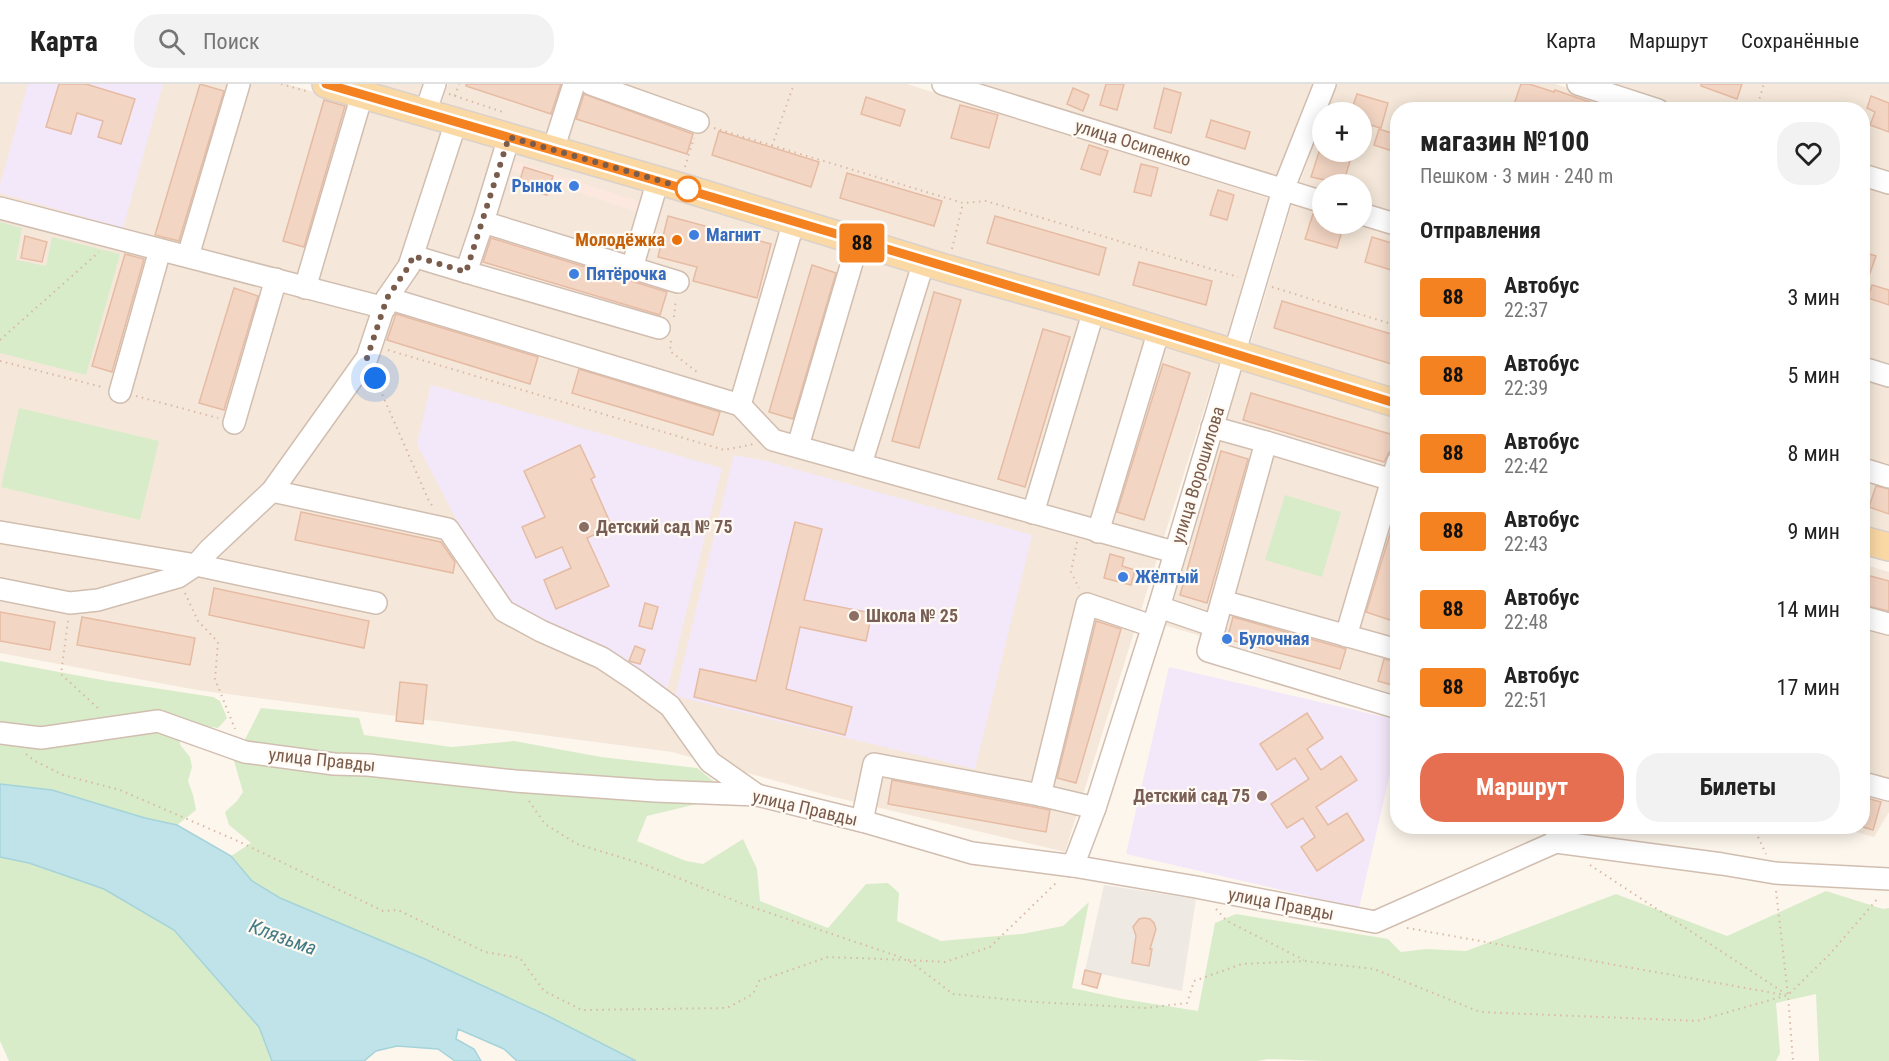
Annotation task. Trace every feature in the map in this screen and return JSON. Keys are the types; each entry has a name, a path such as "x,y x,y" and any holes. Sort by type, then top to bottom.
{"main road":[{"path":"326,84 425,113 456,109 509,137 1094,310 1390,402"},
{"path":"1870,542 1889,547"}],"street":[{"path":"188,256 239,84"},
{"path":"425,113 435,84"},
{"path":"553,150 574,84"},
{"path":"591,84 698,122"},
{"name":"улица Осипенко","path":"943,84 1312,199"},
{"name":"улица Ворошилова","path":"1073,866 1095,808 1156,616 1283,190 1325,84"},
{"path":"1578,84 1633,102"},
{"path":"305,288 362,95"},
{"path":"0,589 70,603 98,600 187,571 272,491 369,351 386,303 413,256 456,109"},
{"path":"466,272 509,137"},
{"path":"1870,177 1889,183"},
{"path":"632,267 667,183"},
{"path":"0,208 305,288 386,303 740,405 772,440 1174,552"},
{"path":"1372,217 1390,223"},
{"path":"740,405 794,221"},
{"path":"483,222 678,282"},
{"path":"798,447 858,242"},
{"path":"120,392 160,250"},
{"path":"413,256 668,328"},
{"path":"861,464 936,265"},
{"path":"234,423 276,279"},
{"path":"1033,513 1094,310"},
{"path":"1089,529 1159,330"},
{"path":"1870,370 1889,376"},
{"path":"1212,427 1266,442 1390,469"},
{"path":"1266,442 1208,651 1390,706"},
{"path":"1870,473 1889,477"},
{"path":"1346,636 1390,487"},
{"path":"272,491 448,529 504,611 541,631 602,658 636,680 670,706 710,762 757,795"},
{"path":"0,532 187,571 376,603"},
{"path":"1222,601 1390,648"},
{"path":"1040,795 1087,604 1215,626"},
{"path":"1870,619 1889,624"},
{"name":"улица Правды","path":"0,733 41,738 158,721 245,752 334,764 368,765 515,781 655,791 757,795 862,821 972,853 1073,866 1139,884 1196,887 1375,922"},
{"path":"862,821 874,764 1040,795 1095,808"},
{"path":"1870,785 1889,790"},
{"path":"1375,922 1557,834 1774,873 1885,886"}],"path":[{"path":"456,109 459,84"},
{"path":"772,146 794,84"},
{"path":"1758,102 1764,84"},
{"path":"667,183 686,166 698,122 963,202 986,201 1390,324"},
{"path":"936,265 963,202"},
{"path":"0,340 114,238"},
{"path":"678,282 668,328 670,351 705,378"},
{"path":"369,351 724,450 772,440"},
{"path":"369,351 428,499 448,529"},
{"path":"1087,604 1071,572 1089,529"},
{"path":"187,571 198,621 218,642 215,679 245,752"},
{"path":"70,603 61,674 118,727"},
{"path":"26,754 63,775 120,790 229,837 383,910 398,910 485,952 520,958 544,991 582,1010 728,1008 753,994 759,981 828,957 945,962 990,946 1073,866"},
{"path":"515,781 545,824 577,844 646,865 743,904 908,960 953,994 1035,1002 1146,1008 1187,1003 1194,981 1242,964 1305,961 1374,969 1480,1012 1697,1021 1788,995 1829,956 1885,886"},
{"path":"1757,834 1774,873 1793,1060"},
{"path":"1585,861 1788,995"},
{"path":"1196,887 1227,921 1305,961"},
{"path":"1375,922 1788,995"}],"shaded area":[{"path":"0,84 287,84 1219,362 1065,852 830,796 672,752 197,690 0,653"},
{"path":"28,84 163,84 123,228 0,193 0,185"},
{"path":"372,84 422,84 417,98"},
{"path":"448,84 907,84 1268,198 1226,339 441,105"},
{"path":"977,84 1312,84 1277,181"},
{"path":"1334,84 1555,84 1611,102 1390,102 1390,214 1372,208 1372,174 1312,174 1312,190 1299,186 1312,149 1312,162 1372,162 1372,102 1328,102"},
{"path":"1610,84 1889,84 1889,173 1870,167 1870,102 1667,102"},
{"name":"Рынок","path":"511,160 640,202 637,212 508,169"},
{"path":"1870,186 1889,193 1889,367 1870,361"},
{"path":"1293,200 1312,206 1312,234 1372,234 1372,226 1390,231 1390,388 1250,346"},
{"path":"1242,369 1390,415 1390,693 1164,625"},
{"path":"1870,382 1889,388 1889,534 1870,528"},
{"name":"Детский сад № 75","path":"431,385 722,468 667,690 603,654 541,624 491,586 417,444"},
{"name":"Школа № 25","path":"734,455 766,461 1032,535 975,769 675,696"},
{"path":"1870,566 1889,572 1889,812 1874,837 1863,834 1870,834"},
{"name":"Детский сад 75","path":"1169,667 1390,718 1390,774 1359,908 1126,854"},
{"path":"1104,885 1196,899 1182,991 1101,974 1097,988 1082,984"}],"green space":[{"path":"0,222 22,228 16,260 46,266 52,237 120,254 86,375 0,353"},
{"path":"19,408 159,441 140,520 1,487"},
{"path":"1285,495 1341,512 1322,577 1265,560"},
{"path":"0,661 213,697 220,701 227,718 218,728 190,724 176,733 181,746 190,757 192,767 188,781 196,810 177,825 145,818 52,790 0,784"},
{"path":"261,708 359,718 364,735 452,747 514,741 601,757 697,768 717,784 709,801 647,816 637,841 686,861 703,864 743,839 757,869 760,901 828,928 866,884 888,883 899,893 897,921 941,941 1022,934 1063,926 1089,902 1072,988 1198,1011 1215,923 1236,914 1388,939 1401,952 1426,949 1466,951 1616,894 1727,936 1826,891 1883,909 1889,908 1889,1061 1819,1061 1816,994 1776,1003 1780,1053 1776,1061 1268,1059 1257,1061 636,1061 548,1016 425,959 280,898 252,881 231,856 251,843 229,825 225,812 243,792 234,761"},
{"path":"0,857 29,863 104,889 174,930 259,1027 272,1061 9,1061 0,1041"}],"water":[{"name":"Клязьма","path":"0,784 52,790 145,818 177,825 231,856 252,881 280,898 425,959 548,1016 636,1061 517,1061 504,1049 458,1029 456,1039 474,1049 481,1061 455,1061 438,1049 397,1046 376,1051 364,1061 272,1061 259,1027 174,930 104,889 29,863 0,857"}],"building":[{"path":"59,84 86,84 135,99 121,144 98,137 103,121 77,113 71,134 46,127"},
{"path":"200,84 224,91 179,241 155,235"},
{"path":"466,84 561,84 551,114 466,86"},
{"path":"1106,84 1124,84 1117,110 1100,105"},
{"path":"1521,84 1529,84 1590,102 1515,102"},
{"path":"1701,84 1742,84 1737,99 1701,86"},
{"path":"1073,88 1089,95 1083,111 1067,104"},
{"path":"1164,88 1181,93 1171,133 1154,128"},
{"path":"584,94 693,134 687,154 576,119"},
{"path":"1357,94 1388,103 1381,128 1372,126 1372,102 1354,102"},
{"path":"1871,96 1889,103 1889,132 1870,125 1875,112 1870,110"},
{"path":"866,97 905,110 900,126 861,114"},
{"path":"324,100 345,106 304,247 283,241"},
{"path":"960,105 998,115 989,148 951,138"},
{"path":"1211,120 1250,132 1245,149 1206,137"},
{"path":"1379,129 1390,132 1390,150 1374,145"},
{"path":"719,131 819,162 811,187 712,155"},
{"path":"1089,145 1108,151 1100,175 1081,169"},
{"path":"1316,162 1350,162 1346,174 1312,174 1311,177"},
{"path":"1141,164 1158,168 1151,196 1134,192"},
{"path":"524,167 553,176 547,195 518,187"},
{"path":"847,173 942,201 934,226 840,198"},
{"path":"1218,190 1234,195 1227,220 1210,215"},
{"path":"668,216 771,244 757,298 693,281 697,267 658,257"},
{"path":"995,216 1106,248 1099,275 987,243"},
{"path":"1312,217 1312,234 1341,234 1337,248 1305,239"},
{"path":"25,236 47,242 42,262 21,258"},
{"path":"1372,237 1390,243 1390,270 1365,262"},
{"name":"Пятёрочка","path":"491,238 667,292 660,315 483,262"},
{"path":"125,254 144,259 112,372 92,366"},
{"path":"1870,254 1876,256 1870,273"},
{"path":"1139,262 1212,281 1206,305 1133,285"},
{"path":"812,265 836,273 793,419 769,412"},
{"path":"1872,285 1889,290 1889,305 1870,299"},
{"path":"234,288 258,296 224,410 199,403"},
{"path":"934,292 961,300 919,448 892,441"},
{"path":"1282,301 1390,334 1390,364 1274,328"},
{"path":"396,314 538,357 530,384 387,340"},
{"path":"1043,329 1070,337 1025,487 998,479"},
{"path":"1163,364 1190,373 1144,520 1117,512"},
{"path":"579,369 720,412 713,435 572,393"},
{"path":"1251,393 1390,434 1390,452 1384,462 1243,420"},
{"path":"580,445 595,477 591,479 612,527 587,538 609,586 556,609 544,580 571,568 562,547 536,558 522,527 545,517 524,471"},
{"path":"1221,451 1248,459 1207,603 1180,595"},
{"path":"1876,486 1889,489 1889,514 1870,507"},
{"path":"301,512 441,542 455,562 453,573 295,540"},
{"path":"795,522 822,529 804,600 872,613 866,641 800,627 786,689 852,707 845,735 694,697 700,669 756,681"},
{"path":"1390,534 1390,620 1366,612"},
{"path":"1110,554 1124,558 1122,566 1135,570 1131,585 1104,578"},
{"path":"1870,576 1889,581 1889,611 1870,607"},
{"path":"214,588 369,621 364,648 209,615"},
{"path":"645,603 658,607 652,629 639,626"},
{"path":"0,612 55,622 50,650 0,641"},
{"path":"82,617 195,638 190,665 77,645"},
{"path":"1233,617 1346,649 1340,669 1227,639"},
{"path":"1096,621 1121,629 1076,783 1057,778"},
{"path":"635,646 645,650 640,664 629,661"},
{"path":"1384,659 1390,660 1390,685 1378,681"},
{"path":"400,682 427,685 423,724 396,721"},
{"path":"1307,713 1323,738 1307,749 1321,770 1341,756 1357,780 1316,807 1328,825 1347,813 1364,840 1317,871 1301,847 1315,837 1303,818 1287,828 1271,804 1309,779 1295,758 1277,770 1260,744"},
{"path":"892,780 1050,810 1046,832 888,804"},
{"path":"1870,799 1881,802 1873,830 1870,829"},
{"path":"1139,919 1150,919 1156,929 1150,949 1152,949 1149,966 1132,963 1136,936 1133,927"},
{"path":"1085,970 1101,974 1097,988 1082,984"}],"bus line":[{"name":"88","path":"326,84 1094,310 1390,402"}],"place":[{"name":"Рынок","path":"574,186"},
{"name":"Магнит","path":"694,235"},
{"name":"Молодёжка","path":"677,240"},
{"name":"Пятёрочка","path":"574,274"},
{"name":"Детский сад № 75","path":"584,527"},
{"name":"Жёлтый","path":"1123,577"},
{"name":"Школа № 25","path":"854,616"},
{"name":"Булочная","path":"1227,639"},
{"name":"Детский сад 75","path":"1262,796"}],"route":[{"path":"375,378 367,358 387,298 409,266 413,256 466,272 509,137 688,189"}]}
